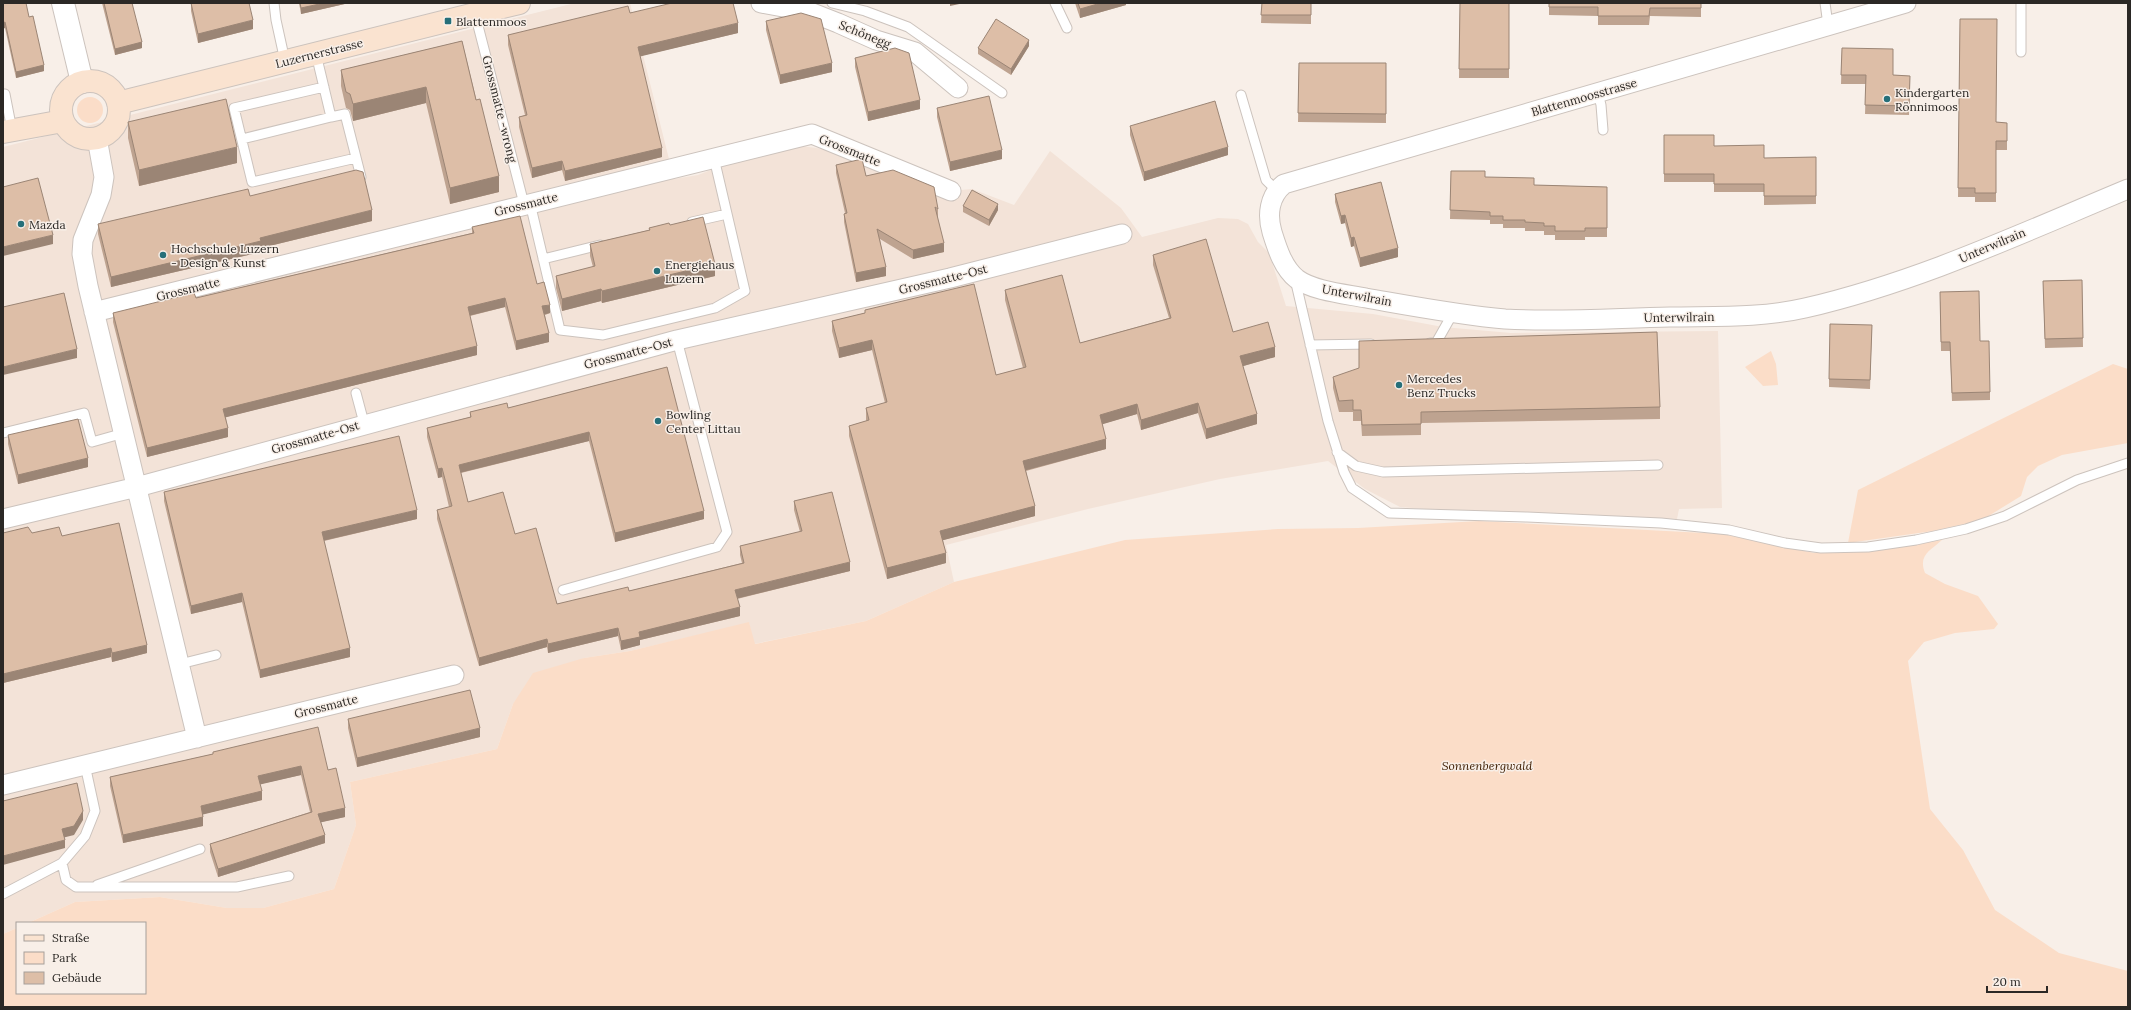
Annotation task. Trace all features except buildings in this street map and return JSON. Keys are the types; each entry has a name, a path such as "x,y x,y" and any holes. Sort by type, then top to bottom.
{"main road":[{"name":"Luzernerstrasse","path":"118,103 520,3"},
{"path":"82,82 101,83 108,88 118,103 116,121 112,128 97,138 89,139 74,134 63,120 61,113 62,102 66,93 73,86 82,82"},
{"path":"7,131 63,120"}],"street":[{"path":"63,3 82,82"},
{"name":"Schönegg","path":"761,3 810,12 876,40 915,52 958,88"},
{"name":"Blattenmoosstrasse","path":"1273,196 1284,184 1295,180 1906,3"},
{"name":"Grossmatte","path":"94,312 812,134 951,191"},
{"path":"97,138 103,168 102,195 83,240 82,254 94,312 198,738"},
{"name":"Unterwilrain","path":"1295,278 1306,284 1332,291 1452,313 1506,319 1561,320 1764,315 1804,309 1919,275 2128,189"},
{"path":"1273,196 1270,223 1285,265 1295,278"},
{"name":"Grossmatte-Ost","path":"137,487 364,423 677,340 950,278 1122,234"},
{"path":"3,519 137,487"},
{"name":"Grossmatte","path":"3,785 454,675"}],"lane":[{"path":"274,3 276,20 285,61"},
{"path":"832,3 865,11 908,27 1002,93"},
{"path":"1055,3 1067,28"},
{"path":"1825,3 1828,25"},
{"path":"2021,3 2022,52"},
{"name":"Grossmatte -wrong","path":"475,14 527,204 544,259 560,330 603,335 715,308 745,291 727,214"},
{"path":"316,54 332,117"},
{"path":"324,87 234,108 252,182 356,158"},
{"path":"1598,93 1601,105 1603,130"},
{"path":"5,94 7,131"},
{"path":"1241,95 1266,180 1273,196"},
{"path":"242,139 345,114 361,177"},
{"path":"681,225 727,214 714,158"},
{"path":"544,259 612,242"},
{"path":"1295,278 1328,421 1344,472 1352,488 1390,513 1661,523 1729,530 1785,543 1821,548 1868,547 1916,540 1966,529 2005,516 2077,480 2128,463"},
{"path":"1420,343 1436,342 1452,313"},
{"path":"563,590 718,547 727,532 677,340"},
{"path":"1310,344 1381,343"},
{"path":"356,394 364,423"},
{"path":"3,432 84,413 92,442 124,433"},
{"path":"1337,452 1356,466 1383,472 1658,465"},
{"path":"180,664 216,655"},
{"path":"3,894 62,863 85,836 95,811 85,765"},
{"path":"90,887 200,849"},
{"path":"62,863 66,880 76,887 237,887 289,876"}],"shaded area":[{"path":"575,3 630,3 674,179 698,175 726,164 801,146 839,151 939,192 972,189 1014,205 1050,151 1121,208 1142,237 1218,218 1238,219 1248,224 1258,242 1269,253 1286,306 1373,314 1443,327 1511,333 1718,331 1722,508 1679,509 1677,519 1463,512 1400,507 1365,489 1328,461 1220,479 1088,509 946,545 954,582 866,621 754,644 749,623 630,651 584,658 513,704 497,749 350,782 356,825 334,889 263,908 227,908 160,897 75,902 30,922 16,922 16,928 3,934 3,147"}],"green space":[{"path":"90,97 99,101 103,110 99,119 90,123 81,119 77,110 81,101"},
{"path":"1771,351 1776,364 1778,385 1763,386 1745,367"},
{"path":"2113,364 2128,369 2128,443 2062,455 2038,466 2027,477 2021,496 1982,520 1933,531 1848,543 1858,490"},
{"name":"Sonnenbergwald","path":"1479,521 1723,534 1814,553 1882,550 1942,540 1926,554 1923,562 1925,573 1945,584 1978,596 1998,624 1994,629 1955,633 1924,642 1908,661 1930,809 1963,850 1995,910 2059,953 2128,971 2128,1007 3,1007 3,934 16,928 16,994 146,994 146,922 30,922 75,902 160,897 227,908 263,908 334,889 356,825 350,782 497,749 513,704 533,673 584,658 630,651 749,622 755,644 866,621 954,582 1125,540 1278,529 1358,528"}],"place":[{"name":"Blattenmoos","path":"448,21"},
{"name":"Kindergarten Rönnimoos","path":"1887,99"},
{"name":"Mazda","path":"21,224"},
{"name":"Hochschule Luzern - Design & Kunst","path":"163,255"},
{"name":"Energiehaus Luzern","path":"657,271"},
{"name":"Mercedes Benz Trucks","path":"1399,385"},
{"name":"Bowling Center Littau","path":"658,421"}]}
